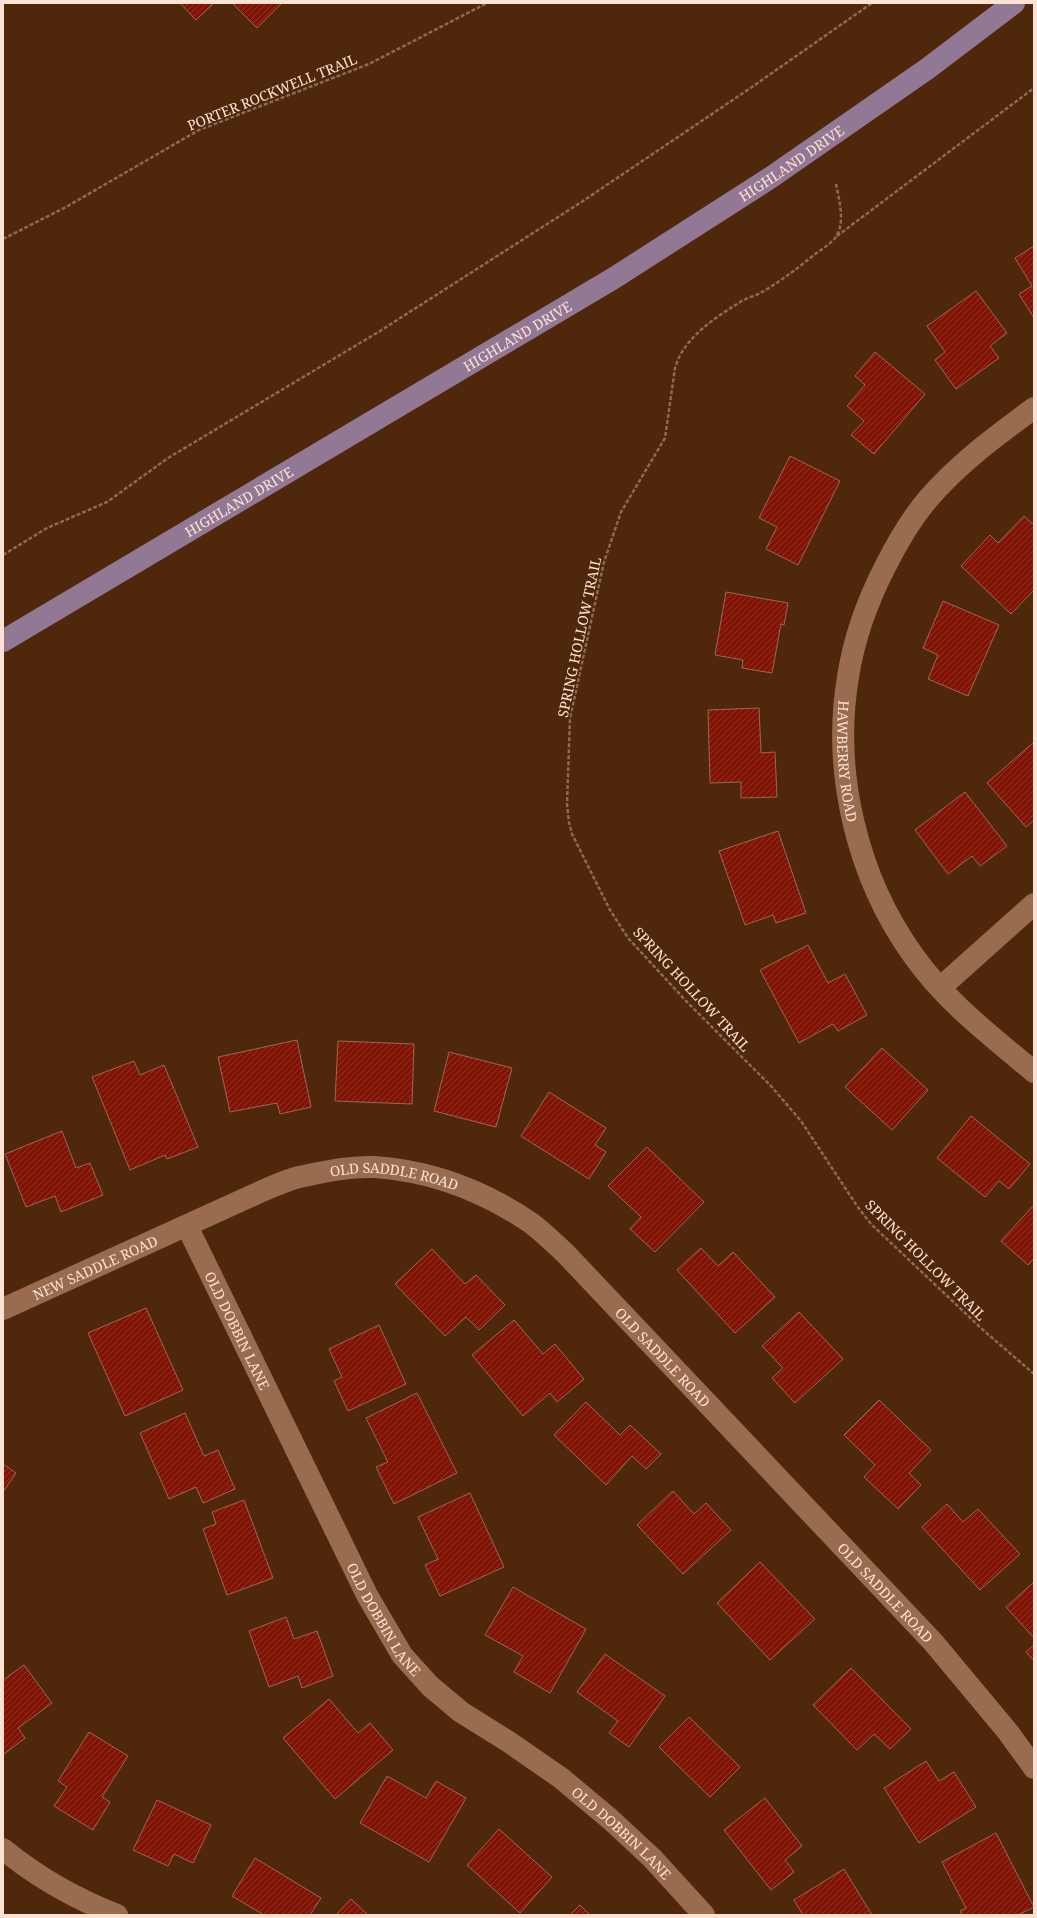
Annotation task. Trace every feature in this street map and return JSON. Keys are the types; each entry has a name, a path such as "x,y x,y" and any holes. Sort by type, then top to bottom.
{"main road":[{"name":"HIGHLAND DRIVE","path":"3,641 614,278 776,173 927,69 1014,3"}],"street":[{"name":"HAWBERRY ROAD","path":"1034,408 972,454 927,500 908,526 891,554 864,612 854,644 847,678 844,713 844,750 847,787 853,823 876,891 913,956 940,988 962,1012 1034,1072"},
{"path":"940,988 1034,904"},
{"name":"OLD SADDLE ROAD","path":"187,1226 262,1190 298,1178 336,1170 374,1167 412,1172 454,1182 494,1200 532,1224 565,1253 933,1642 1008,1732 1034,1768"},
{"name":"NEW SADDLE ROAD","path":"3,1309 187,1226"},
{"name":"OLD DOBBIN LANE","path":"187,1226 367,1595 402,1655 430,1686 461,1712 509,1742 561,1778 610,1818 652,1858 704,1915"},
{"path":"3,1849 18,1862 62,1890 117,1915"}],"path":[{"name":"PORTER ROCKWELL TRAIL","path":"3,238 66,207 199,130 369,64 487,3"},
{"path":"3,555 47,528 106,502 168,458 386,327 583,201 752,87 872,3"},
{"name":"SPRING HOLLOW TRAIL","path":"1034,88 837,236 795,270 762,292 738,303 699,332 678,358 675,368 665,438 621,512 604,562 570,718 567,804 572,834 610,910 628,938 686,1001 776,1092 801,1121 857,1206 871,1224 982,1329 1034,1374"},
{"path":"836,184 840,203 841,220 837,236"}],"building":[{"path":"180,3 214,3 196,20"},
{"path":"232,3 282,3 257,28"},
{"path":"1034,246 1034,318 1019,294 1032,286 1015,258"},
{"path":"976,291 1007,333 990,346 999,358 956,389 935,360 945,352 927,326"},
{"path":"875,352 925,394 874,454 851,435 864,421 847,406 865,385 855,376"},
{"path":"790,456 840,481 798,565 766,549 777,527 759,518"},
{"path":"1024,516 1034,525 1034,590 1011,614 961,566 990,535 998,543"},
{"path":"726,592 788,603 784,625 781,624 772,673 742,668 743,660 715,655"},
{"path":"943,601 999,625 968,696 928,679 938,655 923,648"},
{"path":"759,708 761,753 775,752 777,797 741,798 741,782 710,783 708,710"},
{"path":"1034,742 1034,820 1026,827 987,783"},
{"path":"965,792 1007,846 980,866 972,856 948,874 915,830"},
{"path":"778,831 806,913 776,923 773,915 745,925 719,851"},
{"path":"808,945 828,983 845,974 867,1015 838,1031 833,1024 799,1043 760,970"},
{"path":"297,1040 311,1107 280,1114 277,1103 230,1112 218,1057"},
{"path":"338,1041 414,1044 412,1104 335,1101"},
{"path":"882,1048 928,1090 892,1130 845,1087"},
{"path":"449,1052 512,1068 496,1127 434,1111"},
{"path":"134,1061 140,1075 164,1065 198,1147 167,1159 165,1155 130,1170 92,1077"},
{"path":"549,1092 606,1128 595,1145 606,1152 589,1179 521,1136"},
{"path":"971,1116 1030,1164 1009,1189 999,1181 985,1197 937,1158"},
{"path":"62,1131 76,1168 90,1163 103,1195 61,1212 55,1196 26,1207 5,1154"},
{"path":"647,1147 704,1202 655,1252 630,1229 641,1217 608,1186"},
{"path":"1034,1205 1034,1258 1028,1265 1001,1241"},
{"path":"701,1248 718,1266 733,1252 775,1297 735,1333 677,1270"},
{"path":"432,1249 465,1284 476,1275 505,1305 479,1330 466,1317 445,1336 395,1284"},
{"path":"146,1308 183,1390 125,1416 88,1333"},
{"path":"799,1312 843,1359 795,1403 772,1378 783,1368 762,1346"},
{"path":"514,1320 543,1354 555,1344 584,1379 557,1402 550,1393 523,1416 472,1355"},
{"path":"379,1325 406,1384 348,1411 334,1381 342,1377 329,1349"},
{"path":"417,1393 457,1473 394,1504 376,1467 388,1462 366,1418"},
{"path":"879,1400 931,1450 909,1473 921,1485 898,1509 864,1477 875,1465 844,1435"},
{"path":"586,1402 620,1435 630,1425 661,1454 646,1469 632,1456 606,1485 554,1435"},
{"path":"185,1413 204,1456 218,1450 235,1489 203,1503 196,1487 169,1499 140,1433"},
{"path":"3,1464 16,1473 3,1492"},
{"path":"673,1491 694,1514 706,1503 731,1530 683,1574 637,1525"},
{"path":"470,1493 504,1567 440,1596 425,1565 438,1559 418,1517"},
{"path":"244,1500 273,1578 227,1595 203,1529 216,1524 212,1512"},
{"path":"947,1504 963,1522 978,1509 1020,1554 980,1590 922,1527"},
{"path":"760,1562 815,1619 770,1660 717,1603"},
{"path":"1034,1582 1034,1638 1006,1607"},
{"path":"513,1587 586,1629 550,1693 514,1672 523,1656 485,1635"},
{"path":"286,1617 294,1639 317,1631 333,1676 302,1688 298,1676 269,1687 249,1631"},
{"path":"1034,1645 1034,1661 1026,1652"},
{"path":"605,1654 665,1696 629,1747 609,1733 618,1721 577,1692"},
{"path":"24,1665 52,1703 18,1728 25,1738 3,1755 3,1680"},
{"path":"851,1668 911,1729 890,1749 874,1734 857,1750 813,1705"},
{"path":"329,1699 358,1733 370,1723 393,1750 335,1799 283,1738"},
{"path":"689,1717 740,1767 710,1797 659,1747"},
{"path":"89,1732 128,1756 102,1797 110,1802 93,1830 54,1806 67,1787 58,1781"},
{"path":"926,1761 939,1781 954,1772 976,1807 919,1843 884,1788"},
{"path":"387,1776 426,1798 436,1781 466,1798 429,1862 360,1823"},
{"path":"765,1798 802,1846 785,1860 794,1872 771,1890 724,1830"},
{"path":"157,1800 211,1825 193,1863 174,1854 168,1866 133,1850"},
{"path":"499,1829 552,1877 520,1913 467,1865"},
{"path":"996,1833 1034,1907 1018,1915 962,1915 960,1911 966,1908 942,1862"},
{"path":"255,1858 321,1898 310,1915 264,1915 232,1896"},
{"path":"844,1869 872,1915 803,1915 794,1900"},
{"path":"351,1899 368,1915 336,1915"},
{"path":"580,1905 590,1915 570,1915"}]}
